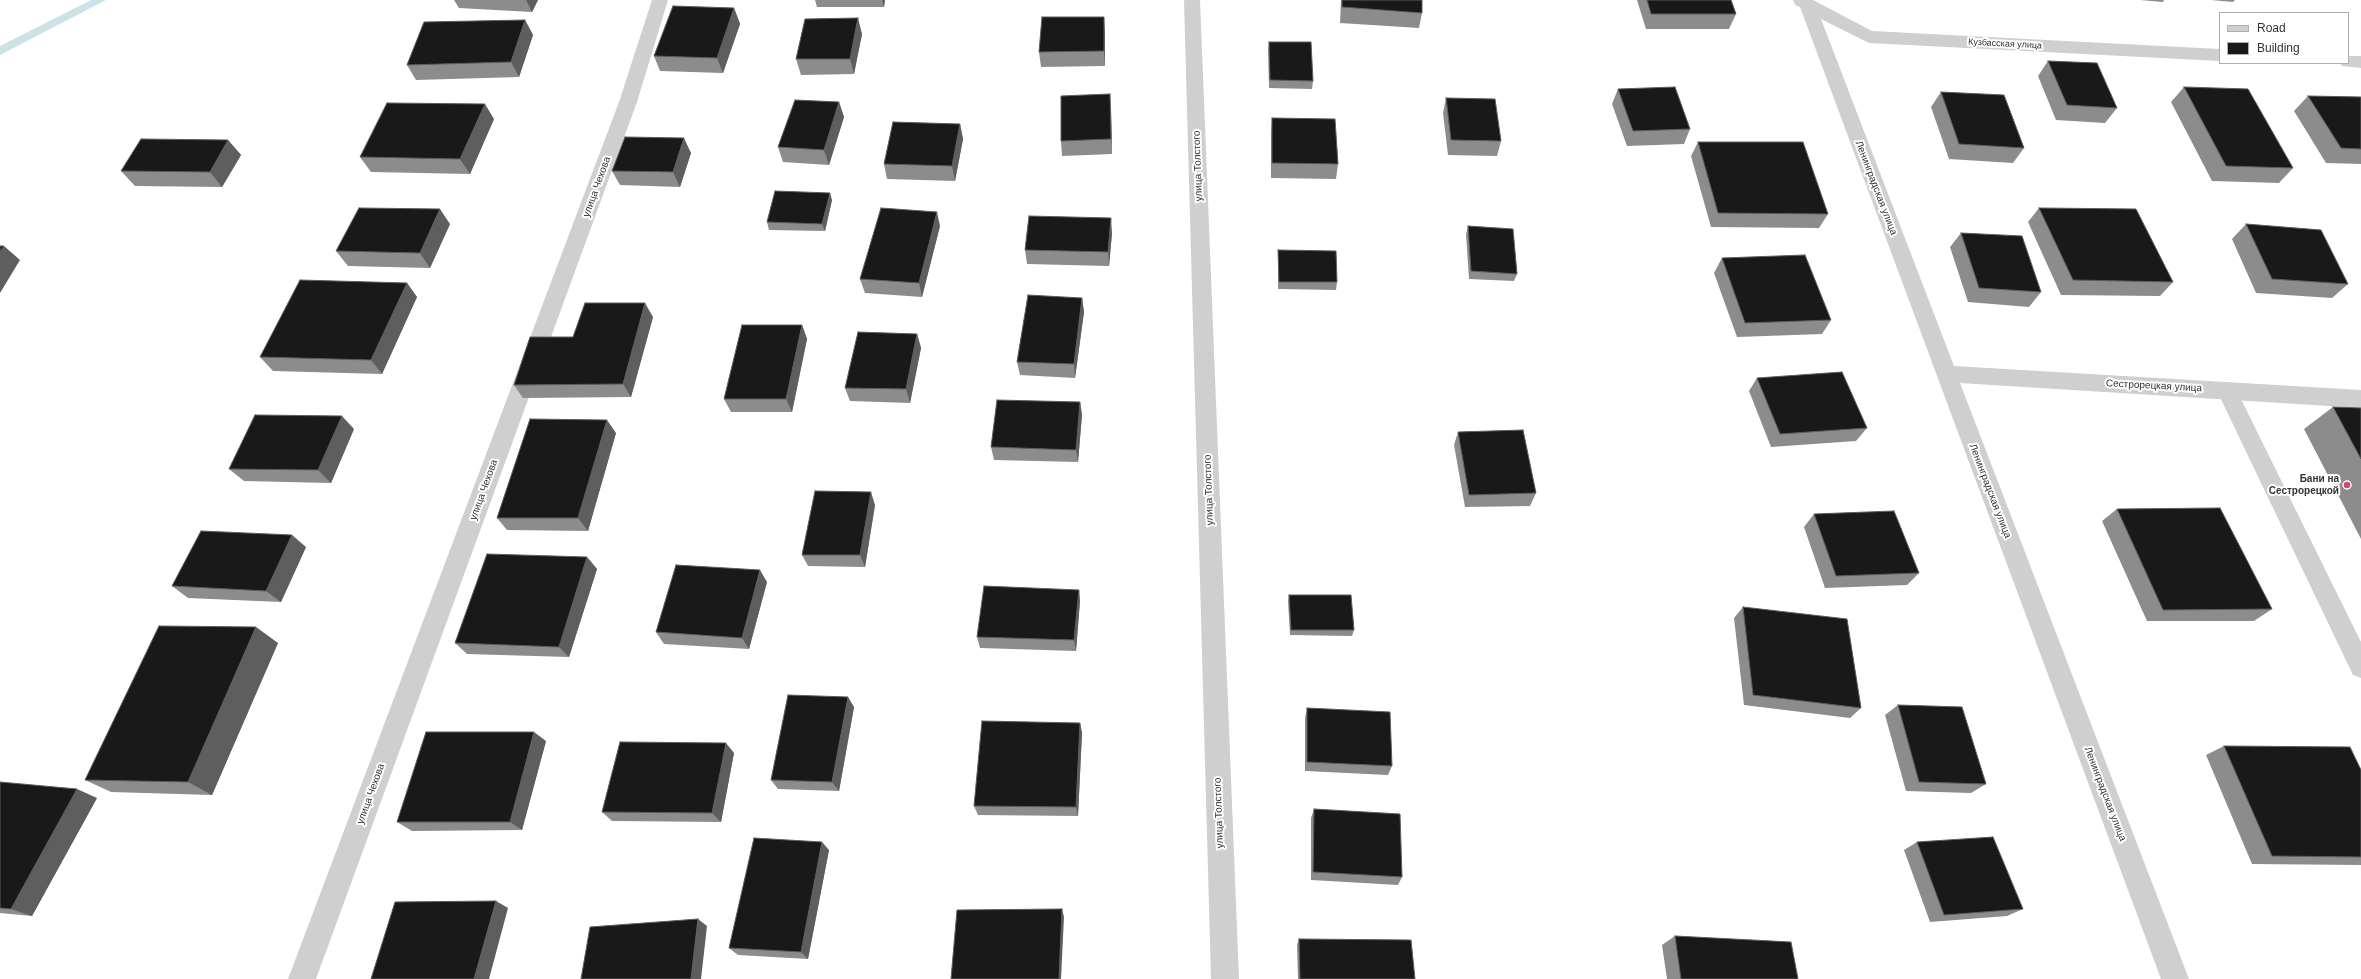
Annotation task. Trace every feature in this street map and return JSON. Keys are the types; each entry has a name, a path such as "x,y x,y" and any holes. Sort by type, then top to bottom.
{"street":[{"name":"улица Чехова","path":"302,979 628,102 660,0"},
{"name":"улица Толстого","path":"1192,0 1225,979"},
{"name":"Кузбасская улица","path":"1803,1 1869,37 2219,55"},
{"name":"Ленинградская улица","path":"1803,1 2175,979"},
{"path":"2349,62 2361,62"},
{"name":"Сестрорецкая улица","path":"1946,374 2361,399"},
{"path":"2227,391 2361,667"}],"building":[{"path":"1342,0 1422,0 1422,13 1342,7"},
{"path":"1647,0 1731,0 1736,14 1651,14"},
{"path":"673,6 734,8 717,58 654,56"},
{"path":"1042,17 1104,17 1104,51 1039,52"},
{"path":"858,18 850,59 796,59 805,19"},
{"path":"525,20 511,62 407,65 424,22"},
{"path":"1269,42 1311,42 1313,81 1270,80"},
{"path":"2048,61 2097,63 2117,108 2067,105"},
{"path":"1675,87 1690,129 1633,131 1618,89"},
{"path":"2184,87 2248,89 2293,168 2226,166"},
{"path":"1941,92 2004,95 2024,148 1959,144"},
{"path":"1110,94 1111,139 1061,141 1061,96"},
{"path":"2308,96 2361,97 2361,149 2341,148"},
{"path":"1446,98 1495,99 1501,141 1451,140"},
{"path":"795,100 839,102 824,150 778,147"},
{"path":"387,103 485,104 460,159 360,157"},
{"path":"1272,118 1335,119 1338,164 1272,163"},
{"path":"893,122 960,124 952,166 884,164"},
{"path":"625,137 684,138 673,172 612,171"},
{"path":"141,139 228,140 210,172 121,171"},
{"path":"1698,142 1803,142 1828,214 1718,213"},
{"path":"775,191 830,193 822,224 767,222"},
{"path":"359,208 440,209 420,253 336,251"},
{"path":"881,208 937,212 919,283 860,279"},
{"path":"2039,208 2136,209 2173,282 2073,280"},
{"path":"1029,216 1111,218 1108,252 1025,250"},
{"path":"2246,224 2321,230 2348,284 2272,279"},
{"path":"1468,226 1513,229 1517,274 1471,271"},
{"path":"1961,233 2022,236 2041,292 1979,288"},
{"path":"0,246 4,246 0,252"},
{"path":"1278,250 1336,251 1337,282 1279,282"},
{"path":"1805,255 1831,320 1745,323 1722,258"},
{"path":"300,280 407,283 371,360 260,357"},
{"path":"1028,295 1082,298 1074,364 1017,362"},
{"path":"585,303 645,303 623,384 514,385 530,337 573,337"},
{"path":"742,325 802,325 786,399 724,399"},
{"path":"858,332 917,334 906,389 845,388"},
{"path":"1842,372 1867,428 1780,434 1757,378"},
{"path":"997,400 1080,402 1076,450 991,447"},
{"path":"2333,407 2361,408 2361,459"},
{"path":"255,415 342,416 318,470 229,469"},
{"path":"530,419 607,420 578,518 497,518"},
{"path":"1523,430 1536,493 1469,495 1458,432"},
{"path":"815,491 871,492 860,555 802,555"},
{"path":"2220,508 2272,609 2163,610 2117,509"},
{"path":"1894,511 1919,573 1836,576 1814,514"},
{"path":"201,531 292,535 266,591 172,586"},
{"path":"487,554 587,557 559,647 455,643"},
{"path":"676,565 760,570 742,638 656,632"},
{"path":"984,586 1079,590 1074,640 977,637"},
{"path":"1289,595 1351,595 1354,630 1291,630"},
{"path":"1743,607 1847,619 1861,708 1753,695"},
{"path":"159,626 256,627 188,782 85,780"},
{"path":"788,695 848,697 832,782 771,780"},
{"path":"1898,705 1962,707 1986,784 1919,782"},
{"path":"1307,708 1390,712 1392,766 1307,762"},
{"path":"982,721 1080,723 1076,807 974,806"},
{"path":"426,732 534,732 510,822 397,822"},
{"path":"620,742 726,743 712,813 602,812"},
{"path":"2224,746 2350,747 2361,770 2361,857 2272,856"},
{"path":"0,782 77,789 11,909 0,908"},
{"path":"1314,809 1400,814 1402,877 1313,872"},
{"path":"1993,837 2023,909 1944,915 1917,842"},
{"path":"754,838 822,842 801,952 729,948"},
{"path":"496,901 474,979 371,979 395,902"},
{"path":"1062,909 1059,979 951,979 957,910"},
{"path":"698,919 691,979 581,979 590,927"},
{"path":"1675,936 1791,942 1798,979 1681,979"},
{"path":"1299,939 1411,940 1415,979 1300,979"}],"waterway":[{"path":"0,51 100,0"}],"place":[{"name":"Бани на Сестрорецкой","path":"2347,485"}]}
